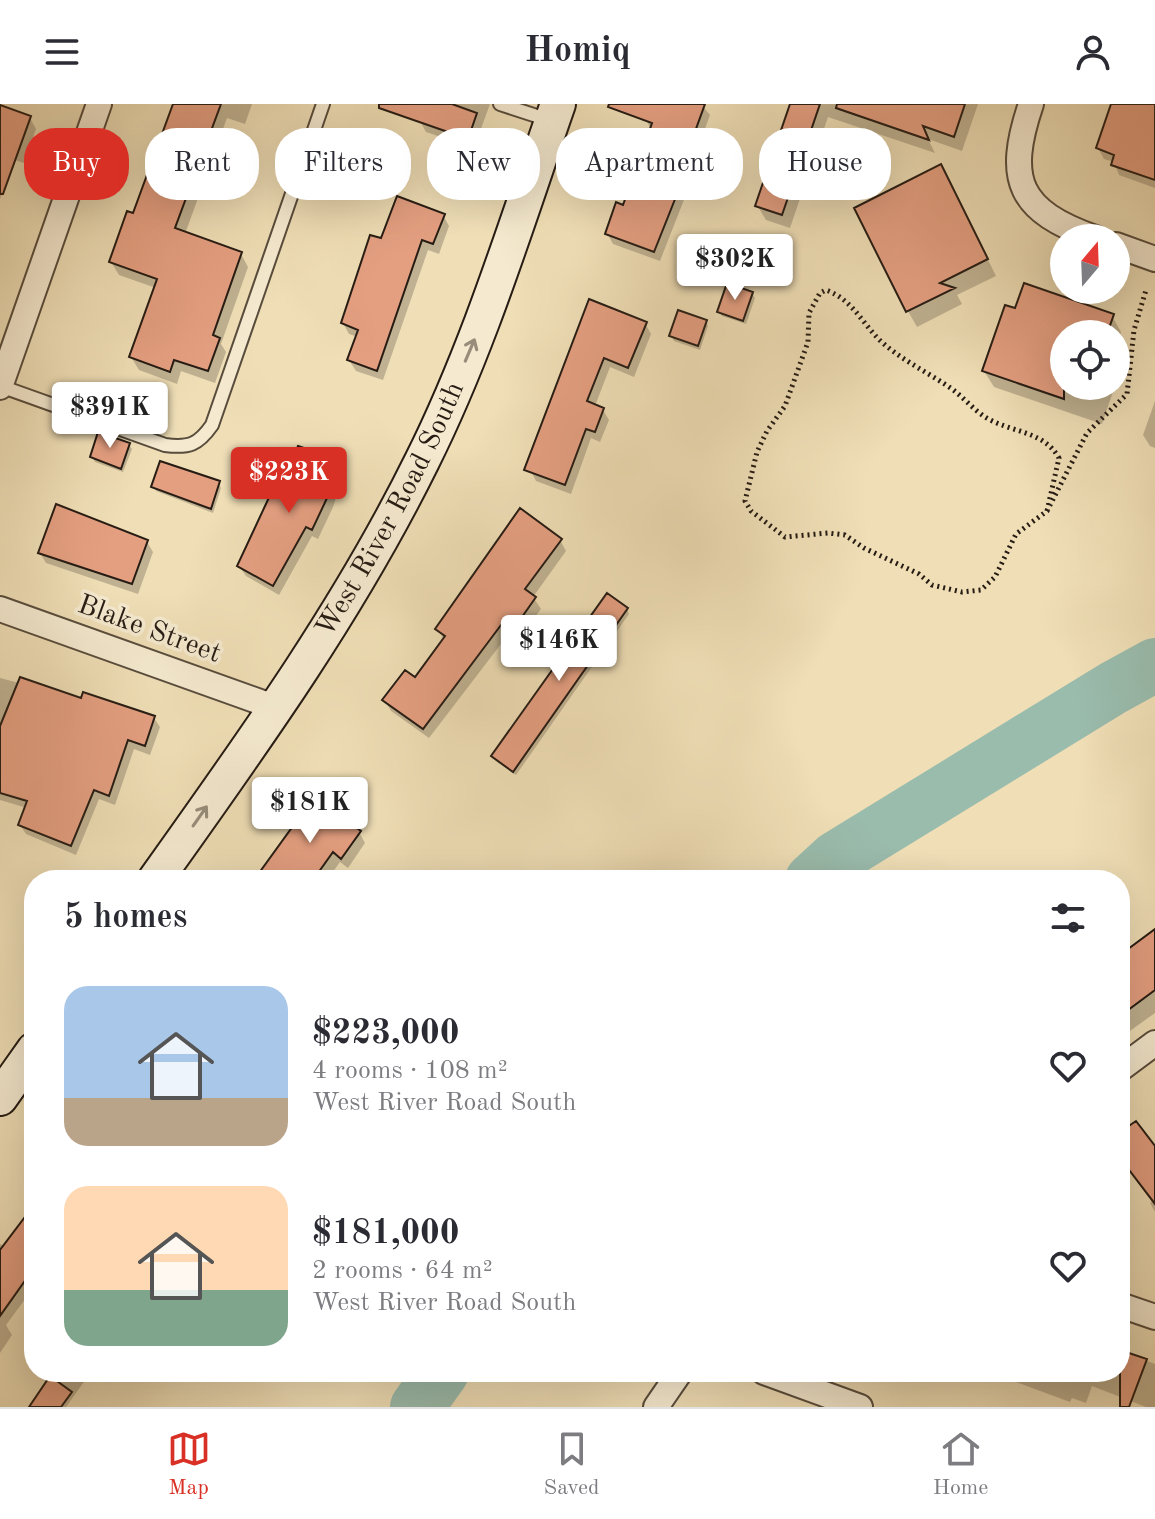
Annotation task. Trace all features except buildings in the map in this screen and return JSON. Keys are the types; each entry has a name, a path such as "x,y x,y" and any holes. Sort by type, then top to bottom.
{"main road":[{"name":"West River Road South","path":"162,870 277,708 355,587 423,459 480,326 555,112"},
{"path":"0,1098 24,1064"}],"street":[{"path":"0,386 99,104"},
{"path":"1031,104 1017,156 1021,181 1041,213 1058,224"},
{"path":"1130,250 1155,259"},
{"name":"Blake Street","path":"0,609 277,708"},
{"path":"1130,1062 1155,1043"},
{"path":"1130,1308 1155,1317"},
{"path":"656,1407 673,1382"},
{"path":"791,1382 860,1407"}],"lane":[{"path":"0,386 165,445 185,447 203,438 212,425 323,104"},
{"path":"500,104 555,112"}],"path":[{"path":"1047,511 1059,458 1052,446 1043,439 987,417 953,390 896,354 878,339 846,300 826,290 820,293 809,313 808,342 790,392 757,452 745,501 751,511 785,537 828,533 845,535 864,548 919,574 932,585 962,592 981,590 995,577 1016,534 1047,511 1087,433 1127,394 1134,330 1146,290"}],"waterway":[{"path":"823,870 836,858 1155,665"},
{"path":"417,1407 435,1382"}]}
